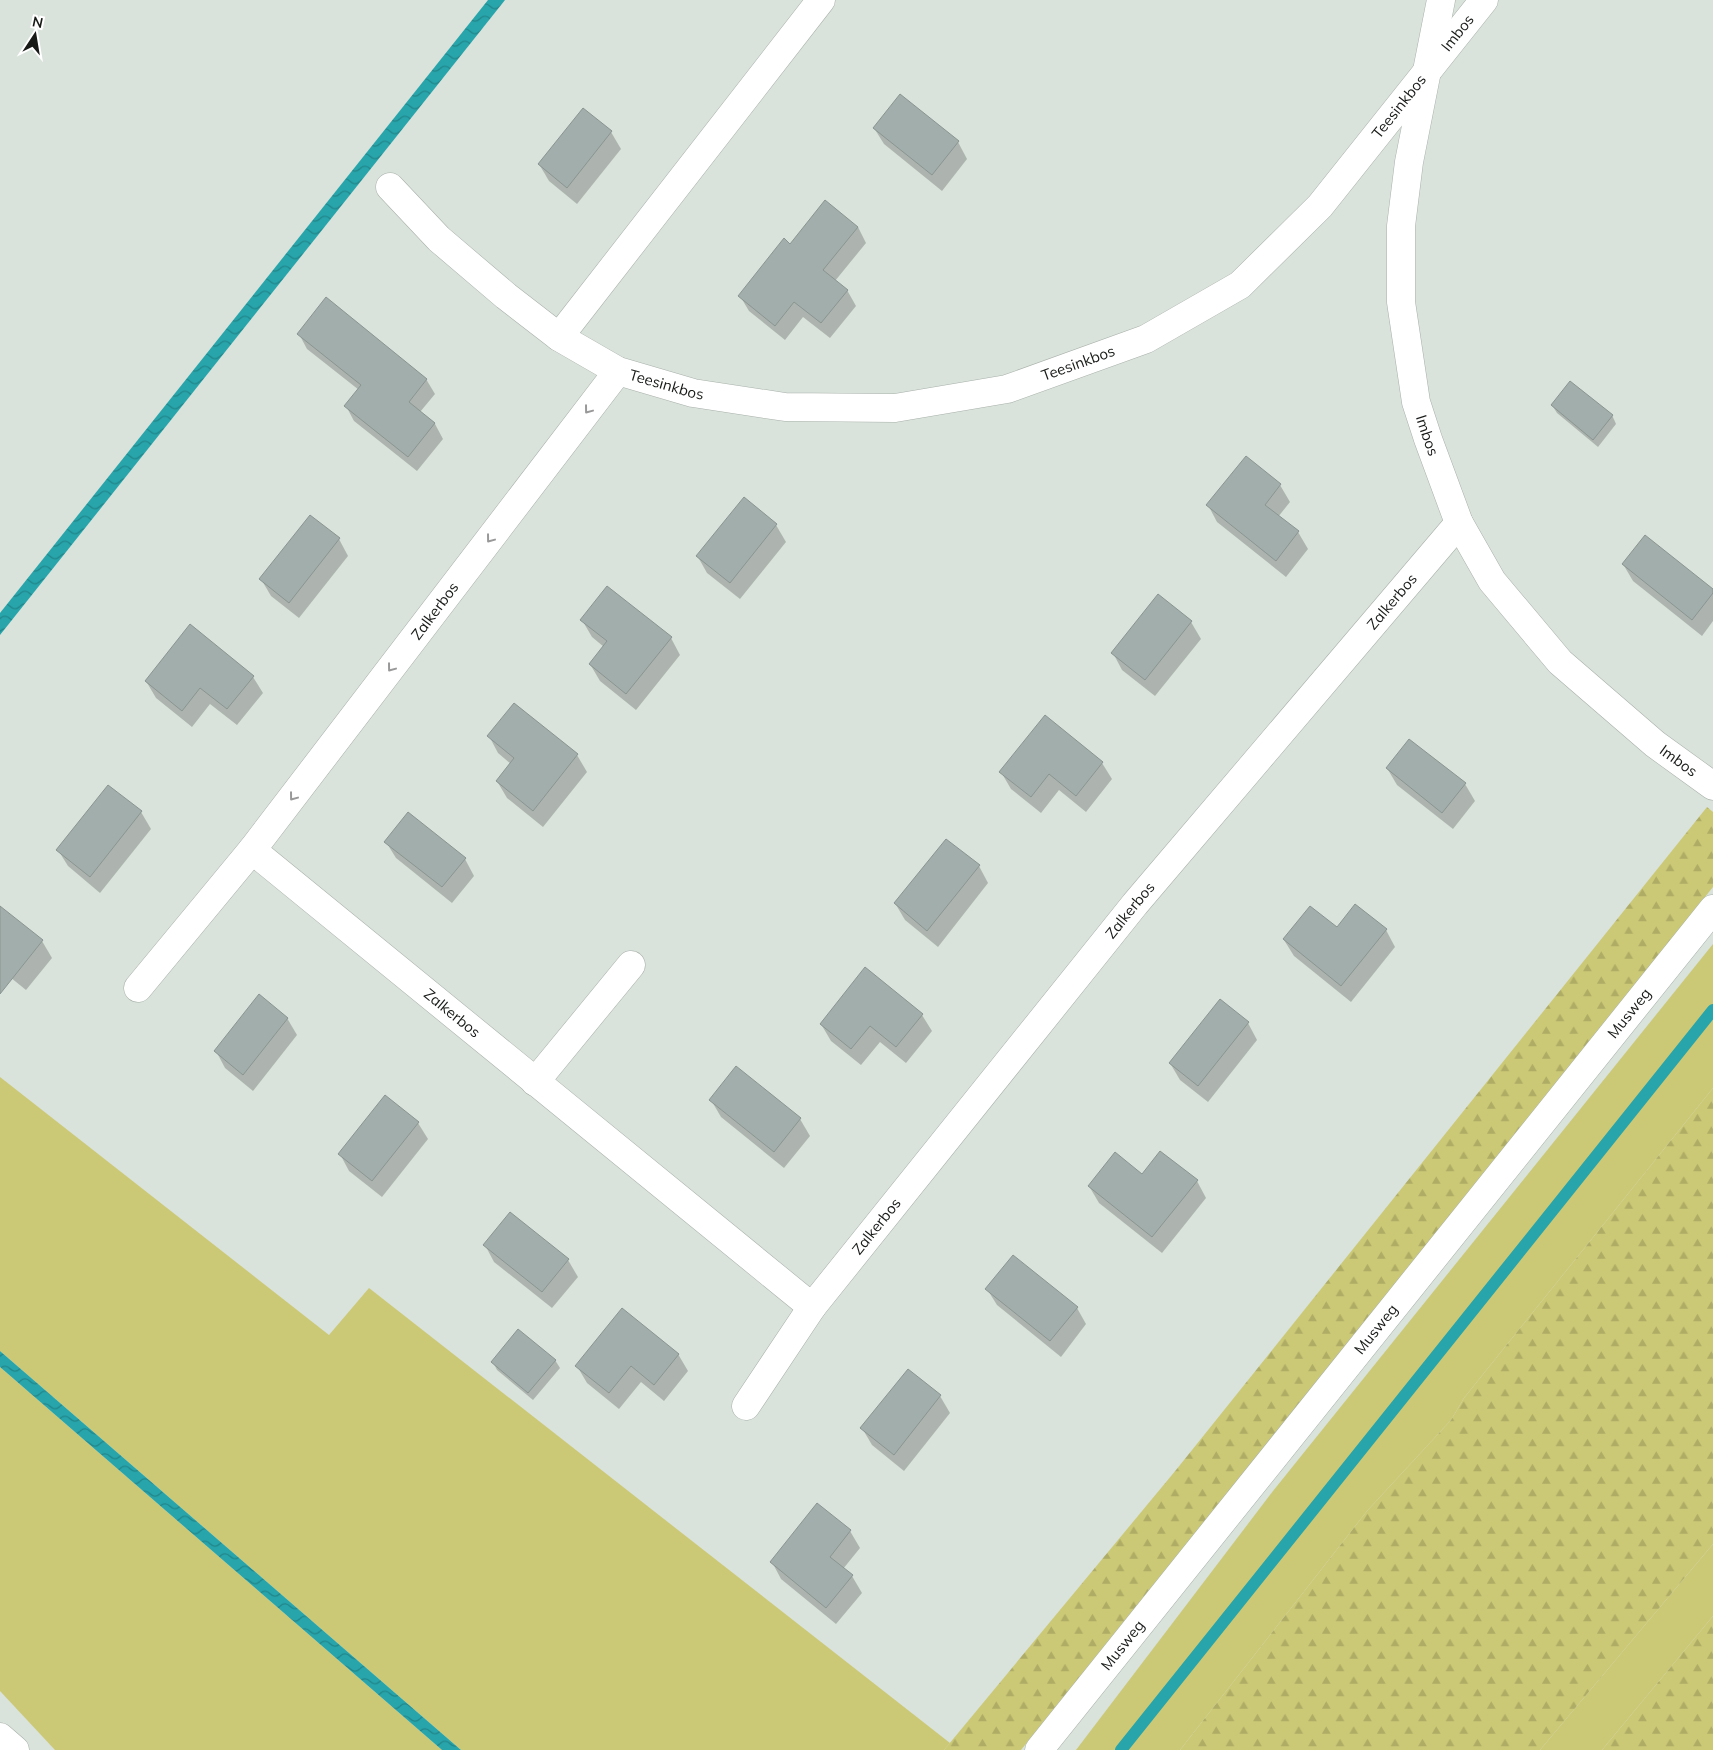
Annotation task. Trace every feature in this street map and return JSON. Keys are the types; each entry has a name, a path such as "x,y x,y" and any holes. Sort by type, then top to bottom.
{"street":[{"path":"559,337 821,0"},
{"name":"Teesinkbos","path":"390,188 439,239 506,296 559,337 618,371 693,393 785,407 895,408 1007,389 1146,339 1240,285 1320,206 1426,72 1441,0"},
{"name":"Imbos","path":"1484,0 1426,72 1409,162 1401,226 1401,302 1416,402 1459,523 1492,581 1560,662 1655,744 1713,786"},
{"name":"Zalkerbos","path":"138,988 252,850 618,371"},
{"name":"Zalkerbos","path":"746,1406 812,1307 1135,904 1459,523"},
{"name":"Zalkerbos","path":"252,850 812,1307"},
{"name":"Musweg","path":"1039,1750 1713,909"},
{"path":"535,1082 631,966"},
{"path":"0,1737 15,1750"}],"green space":[{"path":"1707,807 1713,812 1713,887 1021,1750 944,1750 1176,1470"},
{"path":"1713,944 1713,1088 1464,1398 1451,1420 1367,1511 1180,1750 1076,1750 1273,1491"},
{"path":"0,1077 329,1335 369,1288 950,1743 944,1750 461,1750 0,1351"},
{"path":"1713,1088 1713,1544 1540,1750 1180,1750 1367,1511 1451,1420 1464,1398"},
{"path":"0,1367 442,1750 55,1750 0,1691"},
{"path":"1713,1544 1713,1616 1602,1750 1540,1750"},
{"path":"1713,1616 1713,1750 1602,1750"}],"water":[{"path":"488,0 505,0 0,635 0,613"},
{"path":"0,1351 461,1750 442,1750 0,1367"}],"building":[{"path":"900,94 959,141 932,175 873,128"},
{"path":"583,108 612,131 567,188 538,164"},
{"path":"825,200 858,227 823,270 848,290 821,323 794,302 775,326 738,296 784,238 790,244"},
{"path":"326,297 427,379 409,402 435,423 408,457 344,406 361,385 297,334"},
{"path":"1570,381 1613,415 1593,440 1551,405"},
{"path":"1246,456 1281,484 1265,505 1299,531 1276,561 1206,505"},
{"path":"744,497 777,524 730,583 696,556"},
{"path":"310,515 340,538 289,603 259,579"},
{"path":"1645,535 1713,589 1713,593 1692,620 1622,564"},
{"path":"607,586 672,637 626,694 589,664 607,641 580,620"},
{"path":"1158,594 1192,621 1145,680 1111,653"},
{"path":"190,624 254,676 227,709 200,688 182,711 145,681"},
{"path":"514,703 578,754 533,811 496,781 514,758 487,736"},
{"path":"1045,715 1103,762 1076,796 1049,774 1031,797 999,772"},
{"path":"1409,739 1466,783 1442,813 1386,768"},
{"path":"108,785 142,811 90,877 56,850"},
{"path":"408,812 466,858 442,887 384,842"},
{"path":"946,839 980,865 927,931 894,903"},
{"path":"1355,904 1387,929 1341,986 1283,939 1310,906 1337,927"},
{"path":"0,906 43,940 0,994"},
{"path":"865,967 923,1014 896,1047 870,1026 851,1049 820,1024"},
{"path":"259,994 288,1018 243,1075 214,1051"},
{"path":"1220,999 1249,1022 1198,1086 1169,1063"},
{"path":"736,1066 801,1118 774,1152 709,1100"},
{"path":"385,1095 419,1122 372,1181 338,1154"},
{"path":"1160,1151 1198,1180 1152,1237 1088,1186 1115,1152 1142,1174"},
{"path":"510,1212 569,1259 542,1292 483,1245"},
{"path":"1013,1255 1078,1307 1050,1341 985,1289"},
{"path":"622,1308 679,1354 654,1385 631,1366 609,1393 575,1366"},
{"path":"518,1329 556,1360 528,1393 491,1362"},
{"path":"908,1369 941,1395 894,1455 860,1428"},
{"path":"817,1503 851,1530 830,1557 853,1575 826,1608 770,1562"}],"waterway":[{"path":"1121,1750 1713,1010"}]}
